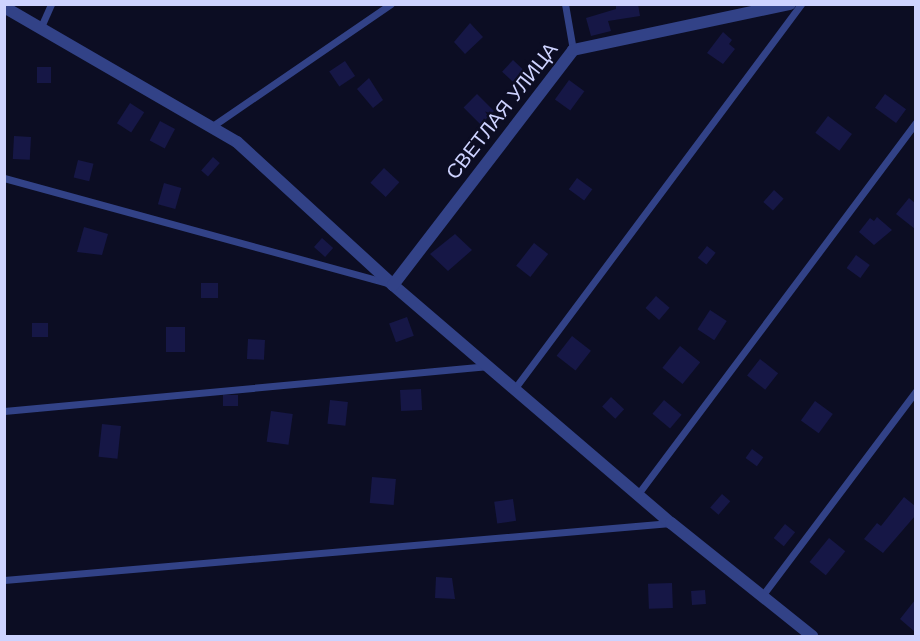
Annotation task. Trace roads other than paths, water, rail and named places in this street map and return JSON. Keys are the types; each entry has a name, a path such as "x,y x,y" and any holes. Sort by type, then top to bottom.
{"street":[{"name":"СВЕТЛАЯ УЛИЦА","path":"393,285 573,50 790,4"},
{"path":"4,7 214,125 237,142 393,285 671,523 812,636"}],"lane":[{"path":"40,29 51,4"},
{"path":"214,125 391,4"},
{"path":"565,4 573,50"},
{"path":"515,388 801,4"},
{"path":"638,494 915,123"},
{"path":"4,178 393,285"},
{"path":"4,411 488,366"},
{"path":"762,596 915,391"},
{"path":"4,580 671,523"}]}
